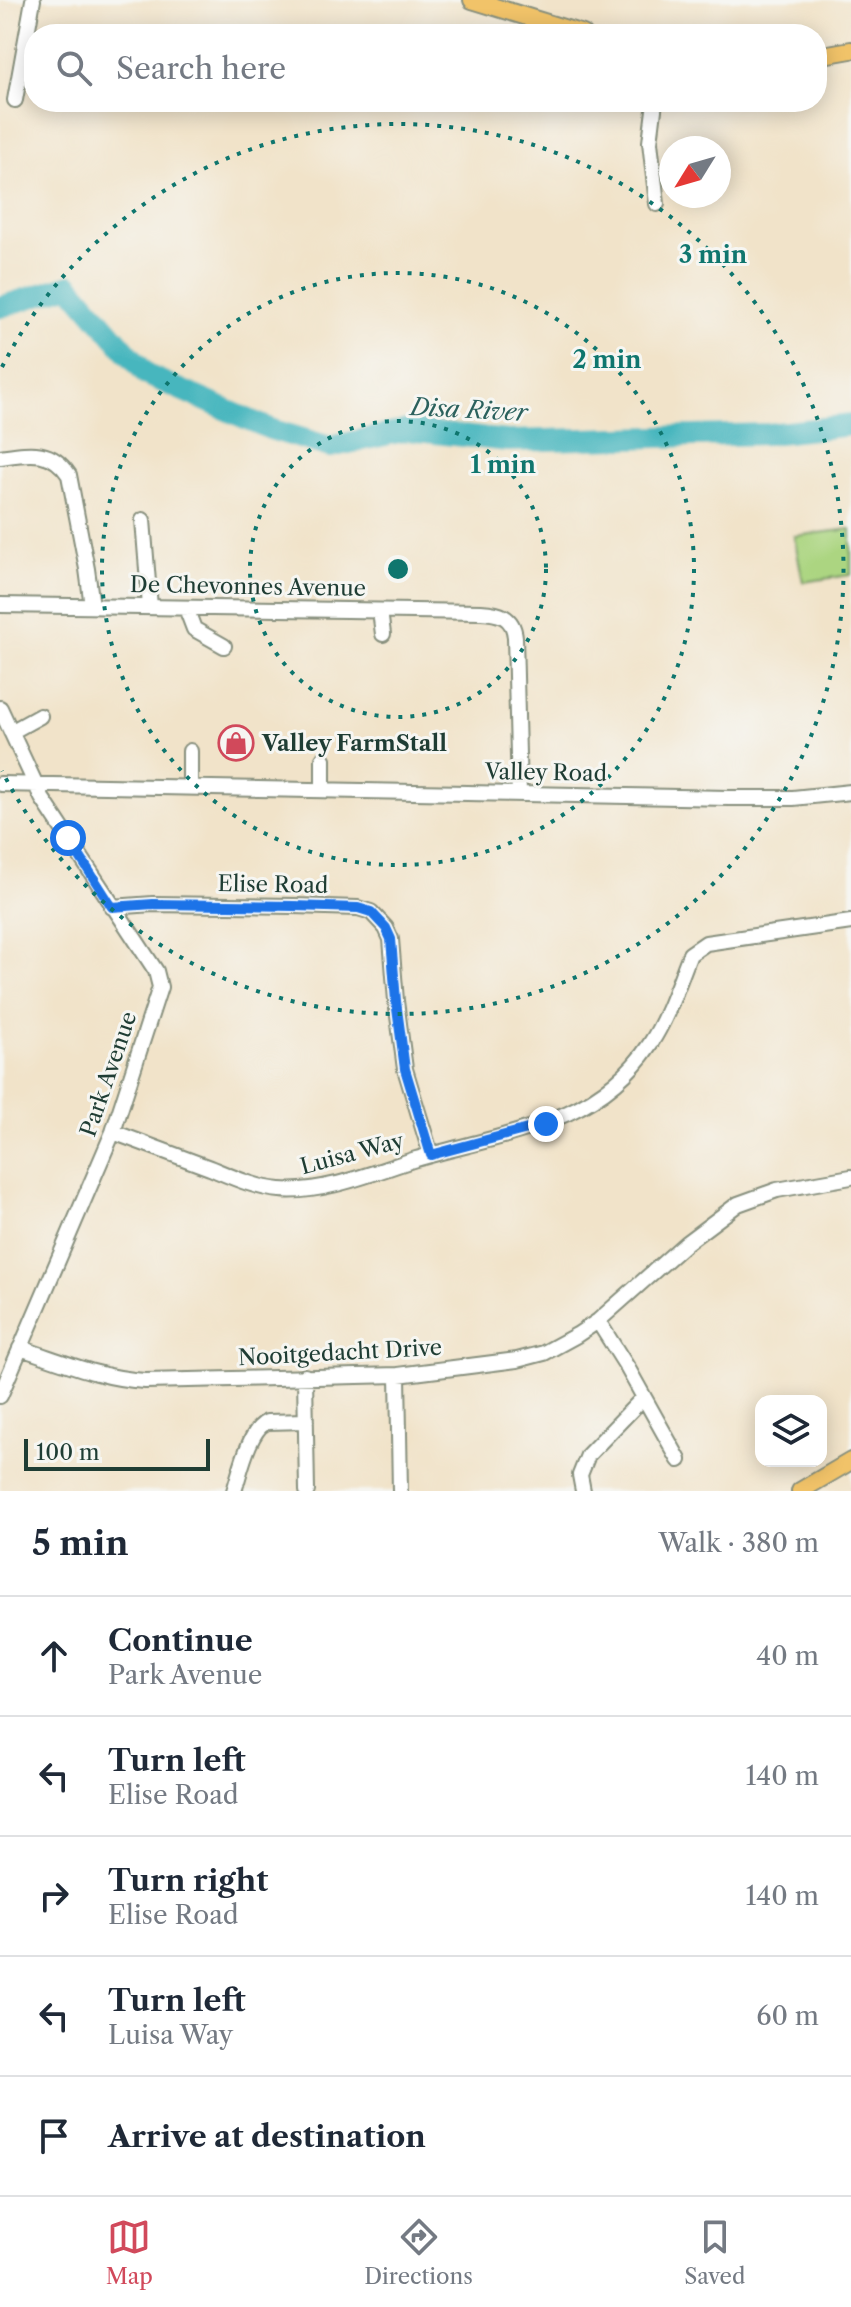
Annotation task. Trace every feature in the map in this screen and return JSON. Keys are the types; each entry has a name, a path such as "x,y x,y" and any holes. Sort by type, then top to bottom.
{"main road":[{"path":"472,0 550,24"},
{"path":"827,54 851,50"},
{"path":"812,1488 851,1461"}],"street":[{"path":"29,24 33,0"},
{"path":"15,100 24,50"},
{"path":"654,112 650,142 657,204"},
{"path":"0,457 23,453 51,456 69,475 92,606"},
{"path":"143,520 150,607"},
{"name":"De Chevonnes Avenue","path":"0,605 502,615 515,628 519,794"},
{"path":"186,608 194,629 224,646"},
{"path":"380,611 383,634"},
{"path":"0,708 35,784"},
{"path":"11,732 40,716"},
{"path":"190,751 190,787"},
{"path":"323,759 323,789"},
{"name":"Valley Road","path":"0,784 793,798 851,792"},
{"name":"Park Avenue","path":"0,1396 113,1132 157,1003 160,982 156,971 35,784"},
{"name":"Elise Road","path":"112,907 153,904 308,906 358,908 371,912 386,928 391,939 405,1069 431,1155"},
{"name":"Luisa Way","path":"113,1132 251,1184 276,1190 315,1189 546,1124 594,1099 649,1046 690,954 700,946 851,922"},
{"name":"Nooitgedacht Drive","path":"20,1348 131,1381 398,1375 517,1360 544,1353 598,1321 686,1243 738,1204 777,1190 851,1177"},
{"path":"598,1321 679,1460"},
{"path":"398,1375 400,1491"},
{"path":"305,1376 307,1491"},
{"path":"583,1491 580,1475 588,1455 644,1397"},
{"path":"234,1491 260,1424 306,1421"}],"green space":[{"path":"851,529 851,575 803,582 794,536"}],"waterway":[{"name":"Disa River","path":"0,307 70,285 147,375 270,429 330,447 408,430 508,441 768,434 851,425"}],"place":[{"name":"Valley FarmStall","path":"236,743"}],"route":[{"path":"68,838 112,907 153,904 366,909 386,928 391,939 405,1069 431,1155 546,1124"}]}
